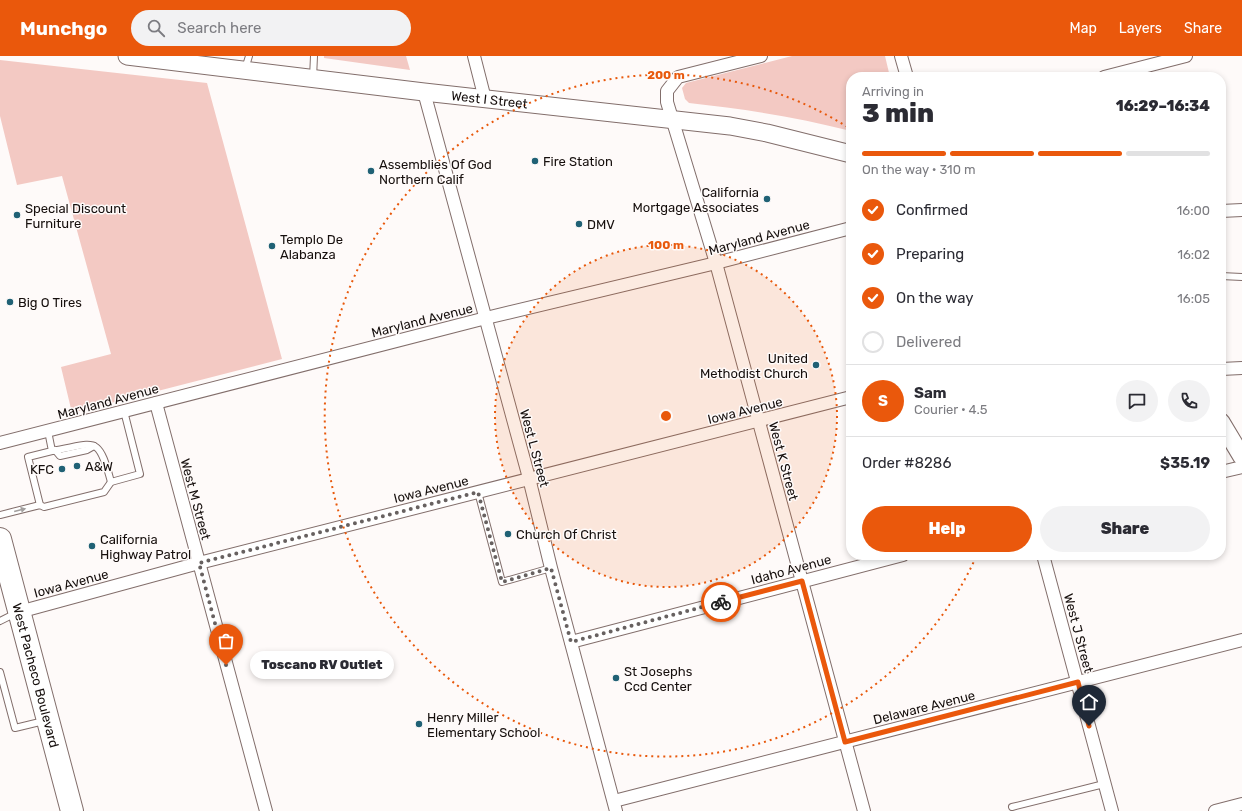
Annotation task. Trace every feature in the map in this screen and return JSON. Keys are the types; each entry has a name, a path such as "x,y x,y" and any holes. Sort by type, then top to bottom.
{"highway":[{"name":"West Pacheco Boulevard","path":"0,539 9,616 48,720 72,811"}],"street":[{"name":"West I Street","path":"127,56 246,63 313,79 673,119 767,133 846,153"},
{"path":"474,56 485,99"},
{"name":"West K Street","path":"758,56 678,77 667,91 667,102 716,263 864,811"},
{"path":"901,56 906,72"},
{"path":"1124,72 1186,56"},
{"name":"West L Street","path":"424,92 529,478 551,568 615,806"},
{"path":"1226,212 1242,210"},
{"name":"Maryland Avenue","path":"0,443 486,318 716,263 846,229"},
{"path":"1226,369 1242,368"},
{"name":"Iowa Avenue","path":"9,616 199,563 846,398"},
{"name":"West M Street","path":"156,403 266,811"},
{"path":"1226,430 1242,457"},
{"path":"1226,471 1242,467"},
{"name":"Idaho Avenue","path":"571,642 884,560"},
{"name":"West J Street","path":"1044,560 1112,811"},
{"name":"Delaware Avenue","path":"615,806 845,742 1242,640"},
{"path":"1215,811 1242,804"}],"lane":[{"path":"313,79 314,56"},
{"path":"1226,276 1242,277"},
{"path":"0,515 40,505 44,507 104,492 111,482 140,474 124,411"},
{"path":"48,431 54,451"},
{"path":"40,505 28,457 90,444 99,449 104,457 111,482"},
{"path":"478,492 502,582 551,568"},
{"path":"0,672 15,728 48,720"},
{"path":"1012,807 1104,784"}],"shaded area":[{"path":"324,56 406,56 410,70 324,58"},
{"path":"792,56 885,56 889,72 846,72 846,130 770,114 689,103 685,99 682,88 686,83"},
{"path":"0,60 207,83 282,359 72,413 61,367 111,354 62,176 17,185 0,116"}],"way so far":[{"path":"226,665 199,563 478,492 502,582 551,568 571,642 721,602"}],"place":[{"name":"Fire Station","path":"535,161"},
{"name":"Assemblies Of God Northern Calif","path":"371,171"},
{"name":"California Mortgage Associates","path":"767,199"},
{"name":"Special Discount Furniture","path":"17,215"},
{"name":"DMV","path":"579,224"},
{"name":"Templo De Alabanza","path":"272,246"},
{"name":"Big O Tires","path":"10,302"},
{"name":"United Methodist Church","path":"816,365"},
{"name":"A&W","path":"77,466"},
{"name":"KFC","path":"62,469"},
{"name":"Church Of Christ","path":"508,534"},
{"name":"California Highway Patrol","path":"92,546"},
{"name":"Toscano RV Outlet","path":"226,665"},
{"name":"St Josephs Ccd Center","path":"616,678"},
{"name":"Henry Miller Elementary School","path":"419,724"}],"route":[{"path":"721,602 802,581 845,742 1078,682 1089,726"}]}
